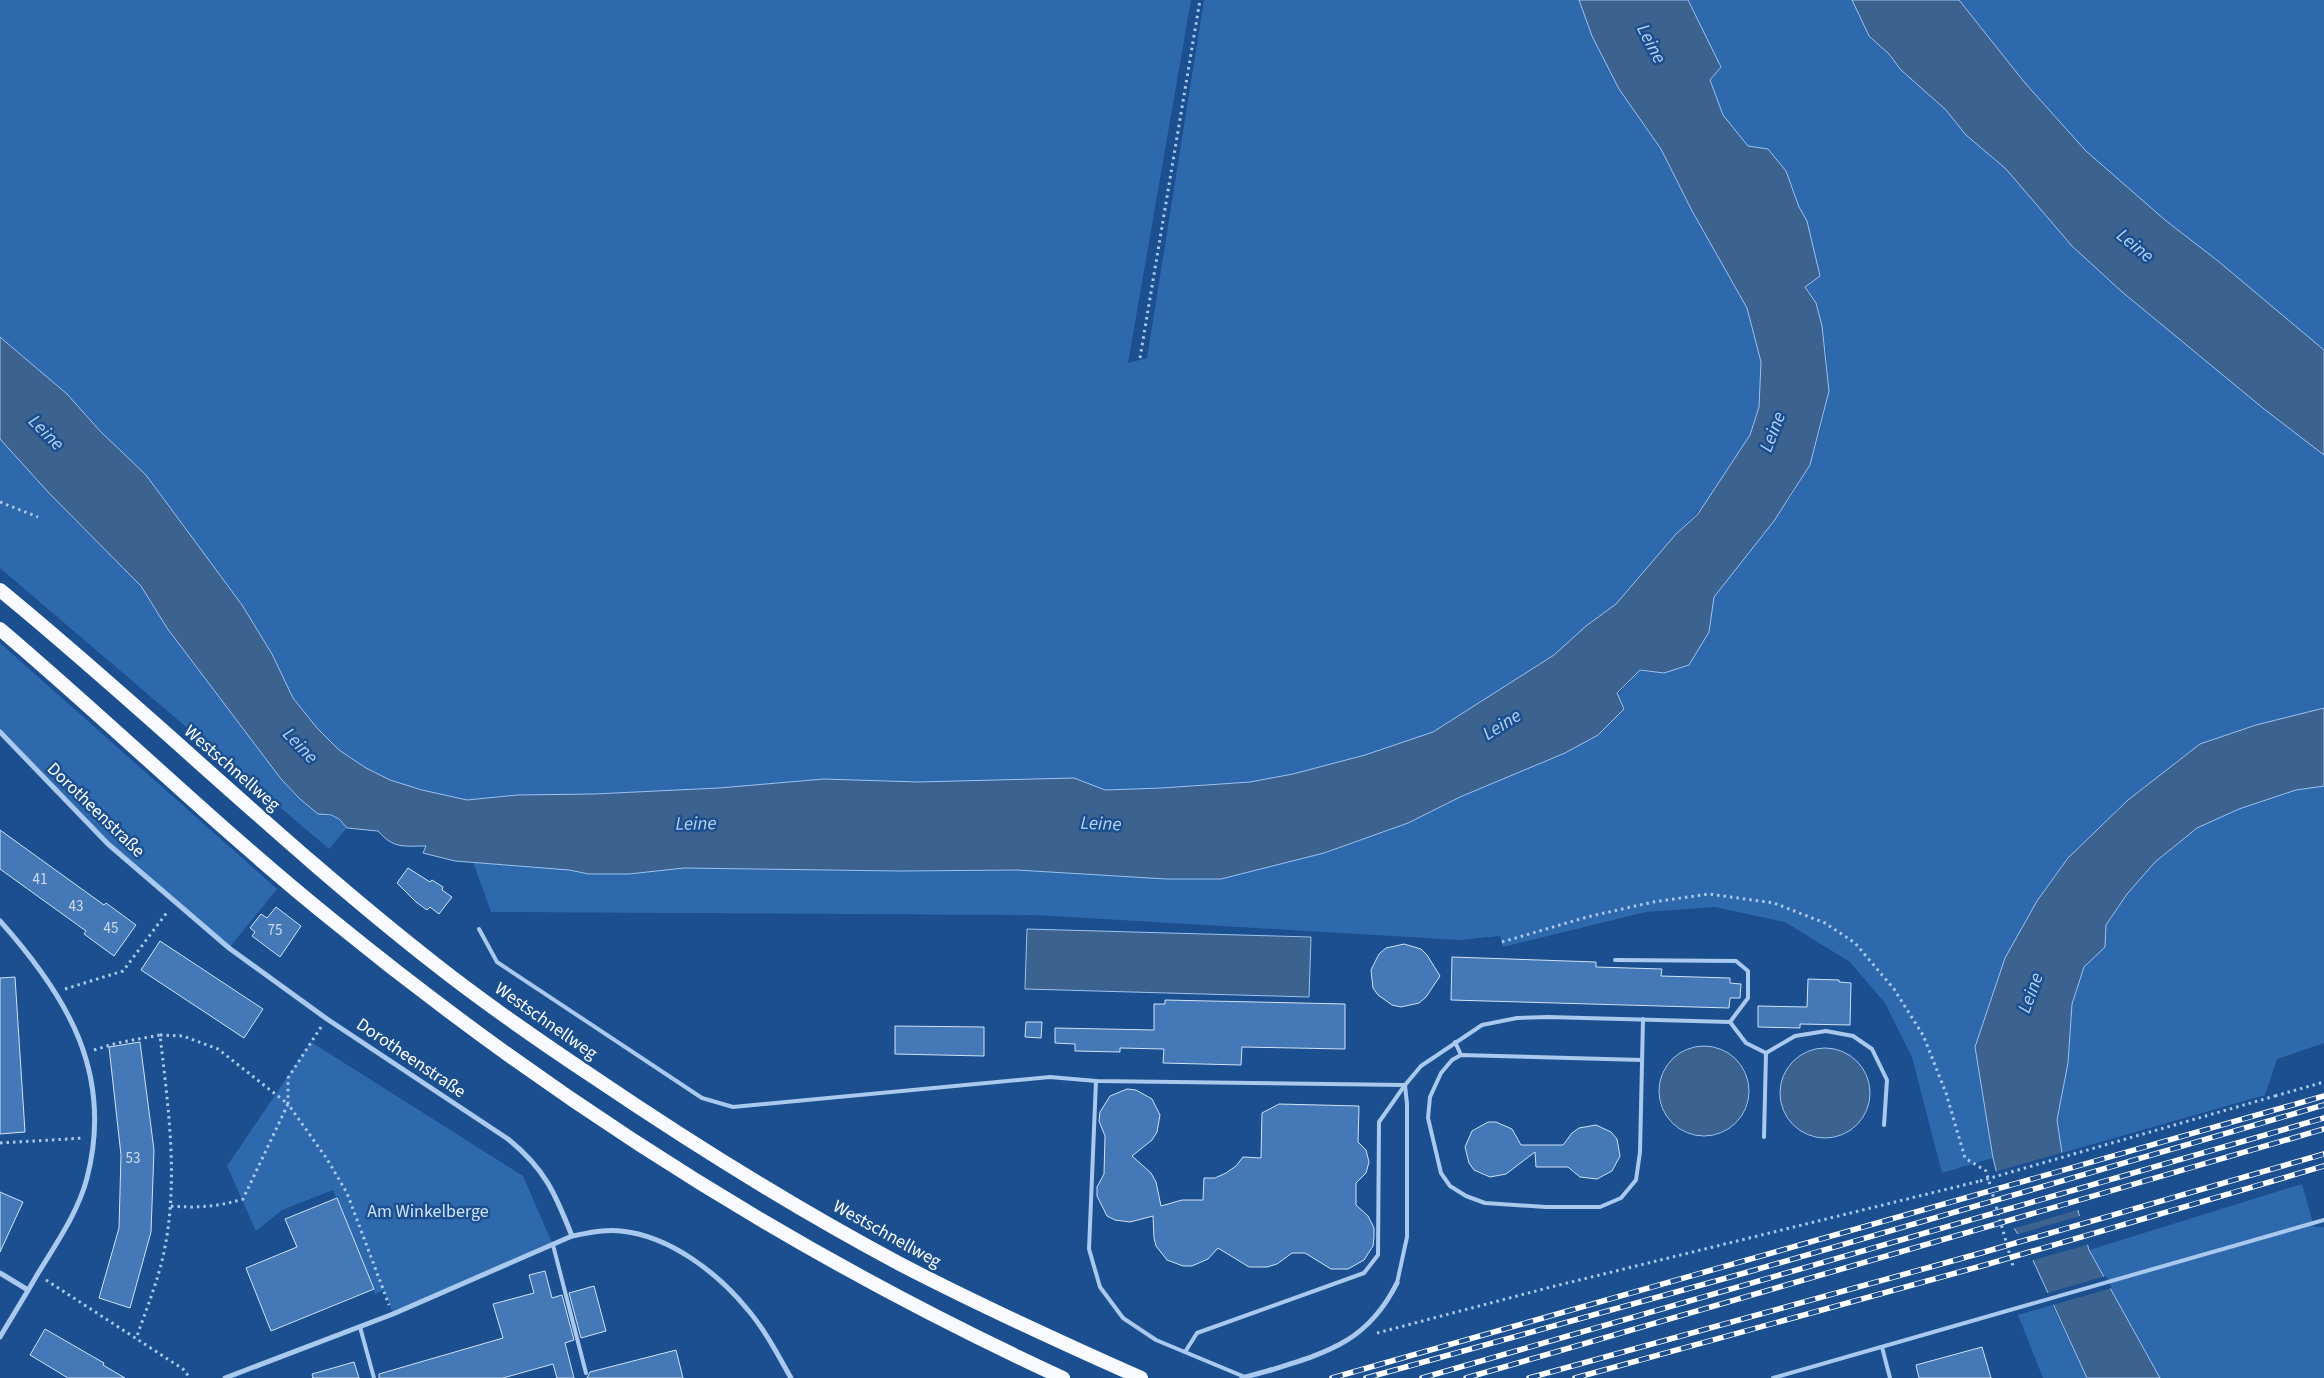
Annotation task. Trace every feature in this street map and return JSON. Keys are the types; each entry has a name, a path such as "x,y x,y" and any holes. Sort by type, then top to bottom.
{"highway":[{"name":"Westschnellweg","path":"0,590 348,894 438,967 532,1035 648,1114 754,1180 899,1263 1030,1329 1141,1378"},
{"path":"0,629 329,918 423,992 515,1060 633,1142 757,1218 885,1291 1063,1378"}],"street":[{"name":"Dorotheenstraße","path":"0,732 108,844 174,903 229,948 328,1019 508,1139 530,1157 547,1180 572,1236"},
{"path":"0,921 31,956 64,1008 88,1062 94,1097 94,1137 87,1179 71,1217 0,1337"},
{"path":"224,1378 393,1314 572,1236 592,1232 621,1230 655,1239 681,1252 726,1285 749,1310 769,1339 791,1378"},
{"path":"0,1273 28,1290"},
{"path":"1242,1378 1325,1353 1350,1340 1373,1320 1388,1300 1397,1283"}],"lane":[{"path":"479,929 497,962 702,1098 733,1107 1050,1077 1096,1081 1404,1085"},
{"path":"1615,960 1736,961 1748,971 1748,998 1730,1022"},
{"path":"1186,1352 1197,1333 1364,1273 1378,1255 1379,1122 1404,1085 1421,1066 1482,1025 1517,1018 1548,1017 1730,1022"},
{"path":"1642,1060 1461,1055 1452,1060 1441,1073 1430,1097 1428,1118 1441,1174 1450,1186 1466,1196 1486,1202 1546,1207 1600,1207 1620,1198 1636,1180 1640,1152 1643,1019"},
{"path":"1730,1022 1746,1043 1766,1053"},
{"path":"1766,1053 1795,1036 1826,1030 1853,1036 1872,1050 1887,1080 1884,1126"},
{"path":"1455,1042 1461,1055"},
{"path":"1764,1137 1766,1053"},
{"path":"1096,1081 1089,1250 1100,1287 1123,1318 1156,1340 1248,1378"},
{"path":"1397,1283 1407,1237 1407,1104 1404,1085"},
{"path":"1773,1378 2324,1220"},
{"path":"552,1245 586,1373"},
{"path":"360,1327 374,1378"},
{"path":"1882,1347 1890,1378"}],"path":[{"path":"1140,358 1200,0"},
{"path":"0,502 38,517"},
{"path":"1502,942 1586,917 1653,902 1709,894 1774,903 1825,923 1855,943 1894,989 1923,1035 1946,1094 1965,1158 1986,1171 2013,1266"},
{"path":"54,992 124,971 174,903"},
{"path":"170,1206 196,1208 221,1206 243,1198 288,1104 288,1078 328,1019"},
{"path":"136,1339 164,1252 170,1206 172,1163 160,1035"},
{"path":"84,1053 117,1043 160,1035 183,1036 218,1049 288,1104 327,1159 347,1193 393,1314"},
{"path":"1350,1340 1551,1287 1980,1181 2324,1082"},
{"path":"0,1144 94,1137"},
{"path":"37,1274 183,1369 190,1378"}],"green space":[{"path":"0,0 1191,0 1128,363 1147,358 1204,0 1579,0 1592,36 1619,89 1661,149 1691,209 1747,308 1761,362 1759,407 1750,435 1702,508 1676,534 1616,604 1586,626 1554,655 1433,732 1365,755 1293,774 1250,782 1162,788 1105,790 1074,778 1034,781 887,782 594,794 517,795 467,800 422,790 390,780 366,768 339,750 317,728 293,698 272,654 242,605 146,475 100,431 67,394 0,337"},
{"path":"1688,0 1852,0 1869,36 1889,54 1901,70 1946,110 1966,135 2006,169 2072,246 2121,291 2264,409 2324,455 2324,708 2256,725 2200,744 2128,800 2068,858 2037,901 2005,958 1975,1047 1993,1158 1942,1173 1912,1057 1885,1003 1850,962 1785,922 1715,907 1646,912 1503,947 1500,936 1459,940 1036,915 491,912 473,862 569,870 589,874 629,874 684,868 900,871 1017,870 1166,879 1221,879 1324,853 1408,823 1460,797 1565,753 1640,670 1664,673 1709,632 1714,597 1774,521 1810,465 1829,391 1826,351 1816,303 1804,287 1820,276 1807,221 1799,207 1786,171 1768,150 1748,146 1723,115 1710,80 1721,67"},
{"path":"1959,0 2324,0 2324,350 2218,261 2165,220 2086,151 2025,83"},
{"path":"0,439 48,492 141,586 167,628 281,779 297,797 316,812 338,819 347,828 329,849 0,568"},
{"path":"0,643 277,889 229,948 108,844 0,732"},
{"path":"2324,786 2324,1043 2277,1059 2265,1095 2062,1153 2057,1120 2068,1063 2072,1004 2084,967 2105,947 2106,925 2127,894 2155,862 2197,828 2239,809 2296,790"},
{"name":"Am Winkelberge","path":"311,1042 523,1176 553,1245 393,1314 384,1290 375,1294 333,1190 282,1210 256,1231 227,1166"},
{"path":"2302,1184 2314,1227 2324,1227 2324,1378 2160,1378 2089,1250"},
{"path":"2052,1305 2087,1378 2043,1378 2018,1315"}],"water":[{"name":"Leine","path":"1579,0 1688,0 1721,67 1710,80 1723,115 1748,146 1768,149 1786,171 1799,207 1807,221 1820,276 1805,287 1816,303 1822,326 1829,391 1810,465 1774,521 1714,597 1709,632 1689,665 1664,673 1640,670 1617,693 1624,709 1598,735 1565,753 1460,797 1408,823 1324,853 1221,879 1166,879 1017,870 900,871 684,868 629,874 589,874 569,870 455,861 423,853 426,846 394,844 378,831 347,828 339,819 331,815 318,814 300,799 281,779 167,628 141,586 48,492 0,439 0,337 67,394 100,431 146,475 242,605 272,654 293,698 317,728 339,750 366,768 390,780 422,790 467,800 517,795 594,794 719,788 824,779 918,782 1074,778 1105,790 1162,788 1250,782 1293,774 1365,755 1433,732 1554,655 1586,626 1616,604 1676,534 1698,514 1750,435 1759,407 1761,362 1747,308 1691,209 1661,149 1619,89 1592,36"},
{"name":"Leine","path":"1852,0 1959,0 2025,83 2086,151 2165,220 2218,261 2324,350 2324,455 2264,409 2121,291 2072,246 2006,169 1966,135 1946,110 1901,70 1889,54 1869,36"},
{"name":"Leine","path":"2324,708 2324,786 2296,790 2239,809 2197,828 2155,862 2127,894 2106,925 2105,947 2084,967 2072,1004 2068,1063 2057,1120 2062,1153 2089,1250 2160,1378 2087,1378 2031,1256 2008,1218 1993,1158 1975,1047 2005,958 2037,901 2068,858 2128,800 2200,744 2256,725"},
{"path":"1027,929 1311,937 1309,997 1025,989"},
{"path":"1704,1046 1721,1050 1736,1059 1745,1074 1749,1091 1745,1108 1736,1123 1721,1132 1704,1136 1687,1132 1672,1123 1663,1108 1659,1091 1663,1074 1672,1059 1687,1050"},
{"path":"1825,1048 1842,1052 1857,1061 1866,1076 1870,1093 1866,1110 1857,1125 1842,1134 1825,1138 1808,1134 1793,1125 1784,1110 1780,1093 1784,1076 1793,1061 1808,1052"}],"pier":[{"path":"2064,1152 2081,1209 2012,1229 2006,1219 1994,1172"},
{"path":"2083,1215 2090,1244 2030,1261 2015,1235"},
{"path":"2106,1276 2112,1288 2049,1306 2044,1294"}],"building":[{"path":"0,830 104,905 106,903 136,925 114,956 84,934 86,931 0,869"},
{"path":"408,868 430,882 432,880 443,887 442,890 452,897 439,914 430,907 427,910 416,902 397,883"},
{"path":"276,907 301,926 280,957 252,936 255,932 250,928 261,914 267,918"},
{"path":"160,941 263,1009 244,1038 141,970"},
{"path":"1404,944 1421,949 1440,976 1426,997 1419,1003 1401,1007 1392,1005 1378,995 1373,988 1371,970 1379,954 1386,948"},
{"path":"1452,957 1596,962 1596,967 1662,969 1661,976 1730,978 1730,983 1741,984 1740,998 1730,998 1729,1008 1451,1000"},
{"path":"15,977 25,1132 0,1134 0,978"},
{"path":"1808,979 1839,980 1839,982 1851,983 1850,1025 1800,1024 1800,1028 1758,1027 1758,1006 1807,1007"},
{"path":"1165,1000 1345,1004 1345,1049 1242,1047 1241,1065 1163,1063 1164,1049 1120,1048 1120,1052 1075,1051 1075,1044 1055,1043 1055,1028 1154,1030 1154,1004 1165,1004"},
{"path":"1026,1022 1042,1022 1041,1038 1025,1037"},
{"path":"895,1026 984,1027 984,1056 895,1054"},
{"path":"140,1042 154,1150 151,1232 130,1308 99,1298 119,1228 121,1155 109,1047"},
{"path":"1127,1089 1136,1090 1152,1099 1160,1115 1157,1132 1152,1140 1132,1156 1151,1173 1156,1182 1161,1206 1182,1200 1203,1200 1204,1178 1215,1178 1226,1173 1236,1166 1243,1157 1261,1158 1262,1113 1279,1104 1359,1106 1358,1142 1366,1150 1369,1162 1366,1173 1356,1183 1356,1205 1368,1216 1374,1228 1373,1246 1364,1260 1348,1269 1331,1269 1305,1253 1292,1253 1277,1264 1267,1267 1249,1267 1218,1248 1208,1259 1192,1266 1183,1266 1167,1260 1156,1246 1153,1216 1130,1222 1115,1220 1107,1216 1097,1196 1097,1187 1104,1174 1105,1136 1099,1121 1100,1112 1110,1096"},
{"path":"1488,1122 1496,1122 1512,1129 1521,1145 1563,1145 1572,1133 1579,1128 1596,1125 1611,1132 1617,1139 1620,1156 1612,1171 1597,1179 1580,1177 1568,1167 1536,1167 1535,1152 1506,1174 1490,1177 1474,1170 1469,1163 1465,1147 1472,1131"},
{"path":"0,1192 23,1202 0,1252"},
{"path":"337,1198 374,1289 271,1331 246,1268 297,1247 285,1219"},
{"path":"545,1271 552,1298 562,1295 574,1340 565,1343 574,1378 557,1378 553,1364 503,1378 379,1378 379,1374 503,1338 493,1304 534,1293 529,1275"},
{"path":"594,1286 606,1331 581,1338 569,1293"},
{"path":"45,1329 104,1363 103,1365 125,1378 68,1378 30,1355"},
{"path":"1982,1347 1991,1378 1919,1378 1916,1365"},
{"path":"676,1350 683,1378 587,1378 590,1372"},
{"path":"354,1362 359,1378 313,1378 312,1374"}],"railway":[{"path":"1332,1378 2324,1096"},
{"path":"1366,1378 1748,1272 2324,1105"},
{"path":"1422,1378 2324,1118"},
{"path":"1466,1378 2324,1129"},
{"path":"1529,1378 1981,1253 2324,1154"},
{"path":"1575,1378 1985,1265 2324,1166"}]}
